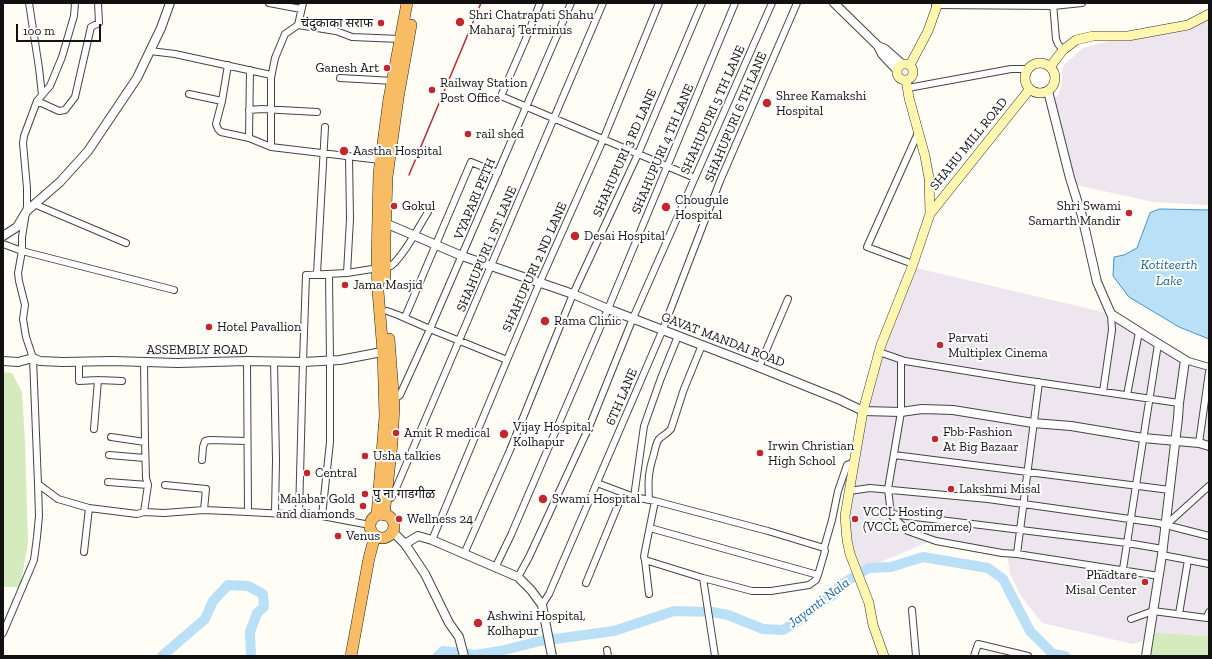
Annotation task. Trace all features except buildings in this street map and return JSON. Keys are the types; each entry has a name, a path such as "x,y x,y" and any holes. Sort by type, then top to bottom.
{"highway":[{"path":"384,516 392,443 394,400 378,291 400,39 408,3"},
{"path":"384,516 373,518 370,525 370,530 377,537 386,538 391,535 394,529 394,523 384,516 377,508 383,454 385,416 387,311 381,268 378,189 380,160 415,3"},
{"path":"351,656 369,558 377,537"},
{"path":"356,656 377,537"}],"main road":[{"path":"907,84 896,72 903,66 920,37 936,4"},
{"path":"1050,67 1062,50 1076,40 1093,36 1128,36 1188,25 1209,14"},
{"path":"1044,63 1050,67 1055,74 1054,84 1048,91 1038,94 1029,90 1025,80 1027,69 1034,64 1044,63"},
{"path":"884,656 875,630 871,610 850,554 845,516 863,411 879,352 913,264 930,214 929,178 908,98 907,84 913,72 903,66"},
{"name":"SHAHU MILL ROAD","path":"930,214 1029,90"}],"street":[{"path":"29,3 42,95"},
{"path":"3,633 34,560 39,516 34,358 26,337 23,319 25,305 18,273 22,251 27,188 23,143 24,136 37,101 50,86 62,57 74,16 75,3"},
{"path":"37,101 59,110 65,110 75,97 91,26 99,23 98,3"},
{"path":"3,236 17,227 26,212 60,182 88,151 137,78 161,28 170,3"},
{"path":"268,3 302,6 298,25 285,34 275,58 272,75 271,147"},
{"path":"540,3 501,96 526,108 695,178"},
{"name":"VYAPARI PETH","path":"394,400 400,395 430,330 571,3"},
{"name":"SHAHUPURI 1 ST LANE","path":"386,499 391,498 394,493 603,3"},
{"name":"SHAHUPURI 2 ND LANE","path":"432,540 539,284 603,140 659,3"},
{"name":"SHAHUPURI 3 RD LANE","path":"464,554 510,450 573,294 638,154 702,3"},
{"name":"SHAHUPURI 4 TH LANE","path":"495,568 511,535 608,309 735,3"},
{"name":"SHAHUPURI 5 TH LANE","path":"518,577 530,557 590,425 633,318 772,3"},
{"name":"SHAHUPURI 6 TH LANE","path":"663,329 720,182 797,3"},
{"path":"834,3 878,46 882,54 903,66"},
{"path":"936,4 1082,3"},
{"path":"1053,4 1056,39 1062,50"},
{"path":"298,25 336,31 352,37 400,39"},
{"path":"150,51 175,54 272,75"},
{"path":"228,65 222,101 216,124 221,132 249,138 271,147 380,160"},
{"path":"907,84 1011,69 1027,69"},
{"path":"249,138 250,70"},
{"path":"340,78 397,81"},
{"path":"1048,91 1070,178 1082,216 1097,282 1111,314 1112,330 1103,392"},
{"path":"189,94 222,101"},
{"path":"249,110 271,109 317,112"},
{"path":"317,274 325,127"},
{"path":"913,264 867,247 918,133"},
{"path":"347,273 350,219 349,156"},
{"path":"405,318 435,244 471,162 498,173"},
{"path":"34,204 126,243"},
{"path":"299,514 306,275 347,273 390,266 396,262 428,212"},
{"path":"385,223 462,256 539,284"},
{"path":"3,244 22,251 174,290"},
{"path":"322,516 330,442 329,274"},
{"name":"GAVAT MANDAI ROAD","path":"539,284 573,294 608,309 663,329 838,399 863,411"},
{"path":"759,367 788,299"},
{"path":"387,311 430,330 507,360"},
{"path":"1111,314 1185,360 1209,367"},
{"name":"6TH LANE","path":"542,605 549,594 663,329"},
{"path":"1127,395 1139,332"},
{"path":"634,497 644,426 656,390 678,336"},
{"path":"1123,570 1158,344"},
{"path":"649,594 644,557 650,528 648,500 649,469 656,444 659,439 671,429 684,389 702,345"},
{"name":"ASSEMBLY ROAD","path":"3,361 18,362 34,358 40,361 79,362 303,362 340,360 386,352"},
{"path":"879,352 901,360 1103,392 1179,402"},
{"path":"901,360 901,412 888,489 891,514 908,531 936,541 1002,553 1159,576"},
{"path":"1146,656 1166,525 1185,360"},
{"path":"247,361 248,512"},
{"path":"274,361 276,460 275,513"},
{"path":"79,362 79,381 122,381"},
{"path":"144,362 145,458 146,478 148,485 144,512"},
{"path":"1199,444 1209,372"},
{"path":"94,429 98,380"},
{"path":"1017,554 1039,382"},
{"path":"863,411 901,412 922,409 953,410 1033,423 1070,426 1143,438 1209,446"},
{"path":"111,437 145,442"},
{"path":"202,460 205,441 247,441"},
{"path":"109,455 145,458"},
{"path":"894,455 1170,490"},
{"path":"645,560 752,591 771,591 809,585 816,580 818,575 838,491 847,465 854,462"},
{"path":"108,482 148,485"},
{"path":"597,483 634,497 768,531 824,548"},
{"path":"38,484 58,499 89,508 137,514 144,512 164,513 204,510 299,514 322,516 370,525"},
{"path":"165,485 206,489 204,510"},
{"path":"1166,525 1209,486"},
{"path":"849,491 870,488 888,489 988,499 1131,519 1209,535"},
{"path":"586,583 623,493"},
{"path":"84,552 89,508"},
{"path":"891,514 1127,543 1188,560 1209,564"},
{"path":"650,528 818,575"},
{"path":"393,532 405,544 425,574 449,623 458,637 464,656"},
{"path":"405,544 418,536 432,540 518,577 531,590 542,605 552,653"},
{"path":"1179,614 1188,560"},
{"path":"703,578 714,656"},
{"path":"912,610 916,656"},
{"path":"1131,619 1153,612 1207,618 1209,612"},
{"path":"974,656 978,644 1028,656"}],"shaded area":[{"path":"1209,14 1209,205 1153,202 1072,184 1051,101 1058,95 1062,86 1064,65 1083,48 1128,36 1188,25"},
{"path":"912,267 1111,314 1162,346 1209,367 1209,635 1204,636 1150,632 1141,642 1133,644 1042,623 1021,596 1010,574 1007,553 933,540 856,572 846,528 863,410"}],"green space":[{"path":"3,372 12,373 22,392 28,543 20,587 3,587"},
{"path":"1149,632 1204,636 1209,635 1209,656 1146,656"}],"water":[{"name":"Kotiteerth Lake","path":"1160,209 1209,210 1209,339 1179,327 1129,297 1113,276 1114,257 1124,255 1137,248 1150,213"}],"waterway":[{"name":"Jayanti Nala","path":"438,656 443,651 475,655 500,651 540,641 614,631 674,611 712,612 728,615 763,629 783,630 800,620 822,601 832,596 840,585 869,568 891,567 923,557 988,568 1003,579 1030,631 1053,654 1065,656"},
{"name":"Jayanti Nala","path":"162,656 205,619 213,601 228,585 248,586 263,594 264,607 257,613 250,632 251,656"}],"railway":[{"path":"409,175 481,3"}],"place":[{"name":"Shri Chatrapati Shahu Maharaj Terminus","path":"460,22"},
{"name":"चंदुकाका सराफ","path":"381,23"},
{"name":"Ganesh Art","path":"387,68"},
{"name":"Railway Station Post Office","path":"432,90"},
{"name":"Shree Kamakshi Hospital","path":"767,103"},
{"name":"rail shed","path":"468,134"},
{"name":"Aastha Hospital","path":"344,151"},
{"name":"Gokul","path":"394,206"},
{"name":"Chougule Hospital","path":"666,207"},
{"name":"Shri Swami Samarth Mandir","path":"1129,213"},
{"name":"Desai Hospital","path":"575,236"},
{"name":"Jama Masjid","path":"345,285"},
{"name":"Rama Clinic","path":"545,321"},
{"name":"Hotel Pavallion","path":"209,327"},
{"name":"Parvati Multiplex Cinema","path":"940,345"},
{"name":"Amit R medical","path":"396,433"},
{"name":"Vijay Hospital, Kolhapur","path":"504,434"},
{"name":"Fbb-Fashion At Big Bazaar","path":"935,439"},
{"name":"Irwin Christian High School","path":"760,453"},
{"name":"Usha talkies","path":"365,456"},
{"name":"Central","path":"307,473"},
{"name":"Lakshmi Misal","path":"951,489"},
{"name":"पु ना गाडगीळ","path":"365,494"},
{"name":"Swami Hospital","path":"543,499"},
{"name":"Malabar Gold and diamonds","path":"363,506"},
{"name":"Wellness 24","path":"399,519"},
{"name":"VCCL Hosting (VCCL eCommerce)","path":"855,519"},
{"name":"Venus","path":"338,536"},
{"name":"Phadtare Misal Center","path":"1145,582"},
{"name":"Ashwini Hospital, Kolhapur","path":"478,623"}]}
